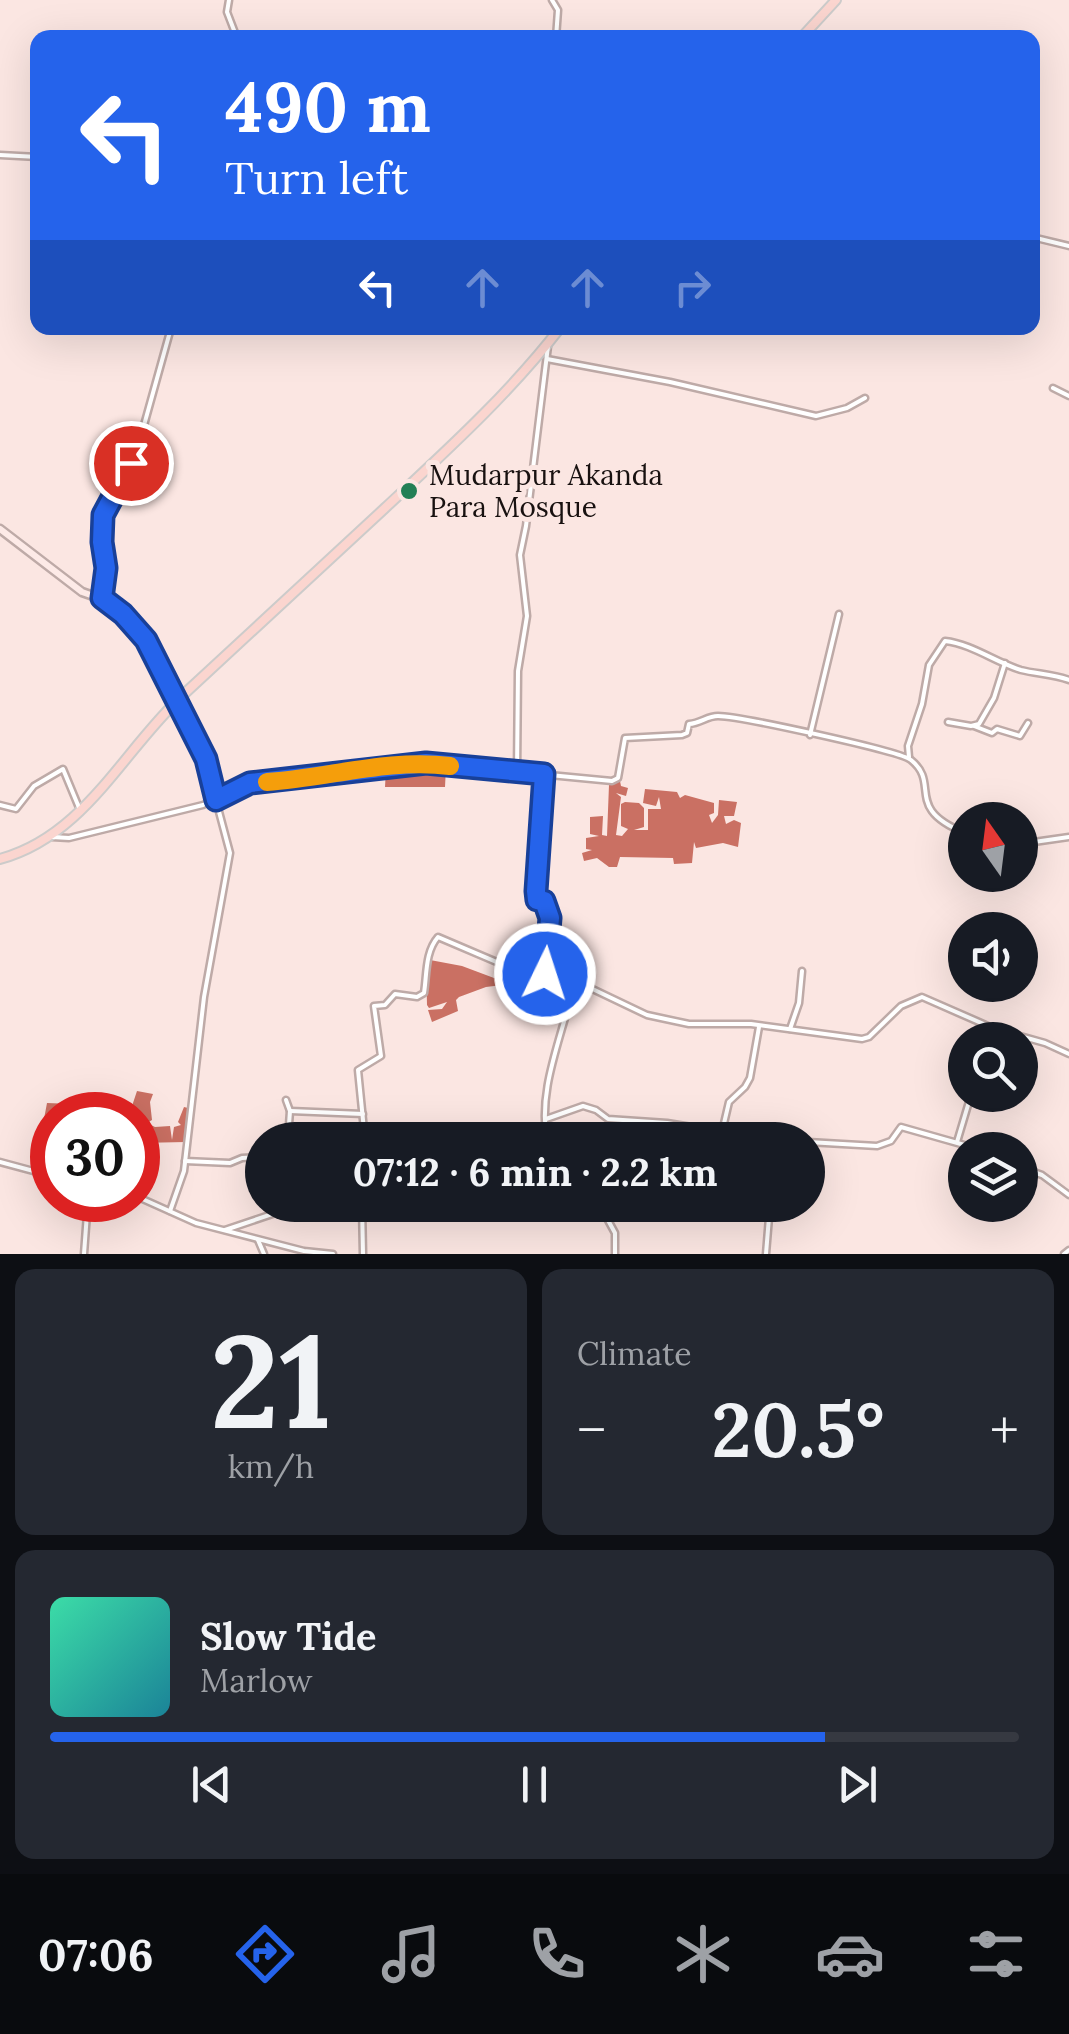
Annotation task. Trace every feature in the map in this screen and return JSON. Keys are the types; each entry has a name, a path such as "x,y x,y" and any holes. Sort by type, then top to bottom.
{"main road":[{"path":"808,30 836,0"},
{"path":"0,859 52,836 81,811 177,701 456,442 554,335"}],"street":[{"path":"229,0 227,12 233,30"},
{"path":"552,0 558,10 557,30"},
{"path":"0,154 30,156"},
{"path":"1040,239 1069,246"},
{"path":"102,598 106,568 103,515 142,436 169,335"},
{"path":"517,772 518,671 526,616 520,555 548,343"},
{"path":"547,359 816,416 847,408 865,398"},
{"path":"1053,388 1069,396"},
{"path":"0,529 82,592 102,598 146,640 206,759 223,818 230,864 204,997 185,1161 179,1192 170,1211"},
{"path":"810,735 839,614"},
{"path":"948,826 926,807 922,770 910,757 908,746 930,665 944,641 962,644 1026,672 1054,674 1069,680"},
{"path":"974,726 994,698 1004,663"},
{"path":"52,836 69,838 216,800 250,783 370,768 426,763 612,781 618,778 625,738 682,735 688,724 709,717 834,738 910,757"},
{"path":"948,722 992,734 996,729 1017,736 1023,735 1028,723"},
{"path":"0,805 16,809 34,786 63,769 81,811"},
{"path":"544,774 536,891 537,900 544,901 550,911 545,974"},
{"path":"1038,841 1069,836"},
{"path":"364,1122 358,1070 381,1054 374,1006 385,1005 395,994 417,998 422,995 426,990 426,962 435,938 513,969 559,973 647,1015 688,1024 760,1025 869,1037 900,1006 922,997 979,1022"},
{"path":"790,1029 802,971"},
{"path":"546,1122 544,1102 549,1076 574,982"},
{"path":"724,1122 729,1102 750,1078 760,1025"},
{"path":"1038,1041 1069,1054"},
{"path":"286,1100 290,1122"},
{"path":"546,1119 582,1106 608,1119 652,1122"},
{"path":"290,1111 363,1114"},
{"path":"825,1143 877,1146 891,1141 901,1128 948,1140"},
{"path":"185,1161 230,1163 245,1158"},
{"path":"0,1162 30,1170"},
{"path":"1038,1174 1069,1194"},
{"path":"160,1207 258,1240 334,1254"},
{"path":"84,1254 86,1222"},
{"path":"224,1230 248,1222"},
{"path":"362,1222 363,1254"},
{"path":"610,1222 615,1233 615,1254"},
{"path":"766,1254 769,1222"},
{"path":"258,1240 264,1254"}],"shaded area":[{"path":"404,767 446,767 445,787 385,787 386,769 400,768 402,774"},
{"path":"620,781 621,786 628,788 626,796 616,793 621,797 616,835 622,836 628,829 621,826 621,804 639,803 644,808 644,827 634,830 648,830 648,809 661,809 659,797 656,806 643,803 645,789 677,792 680,798 685,795 714,803 714,813 709,815 712,823 718,815 719,800 737,802 734,816 724,816 726,824 734,820 741,823 738,847 723,843 696,848 694,842 692,863 674,864 673,858 620,857 617,867 609,867 597,858 584,861 582,853 592,850 586,849 586,838 599,836 590,834 590,817 603,816 602,835 607,836 609,785"},
{"path":"430,960 462,966 510,984 486,987 459,997 458,1011 432,1022 428,1010 442,1009 447,1002 429,1008 427,1005"},
{"path":"184,1107 188,1108 186,1142 160,1143 160,1127 170,1126 172,1140 174,1127 181,1125 178,1122"}],"waterway":[{"path":"1046,673 1063,676"}],"slow traffic":[{"path":"267,782 426,763 450,766"}],"place":[{"name":"Mudarpur Akanda Para Mosque","path":"409,491"}],"route":[{"path":"131,463 103,515 106,568 102,598 146,640 206,759 216,800 250,783 426,763 544,774 536,891 537,900 544,901 550,911 545,974"}]}
